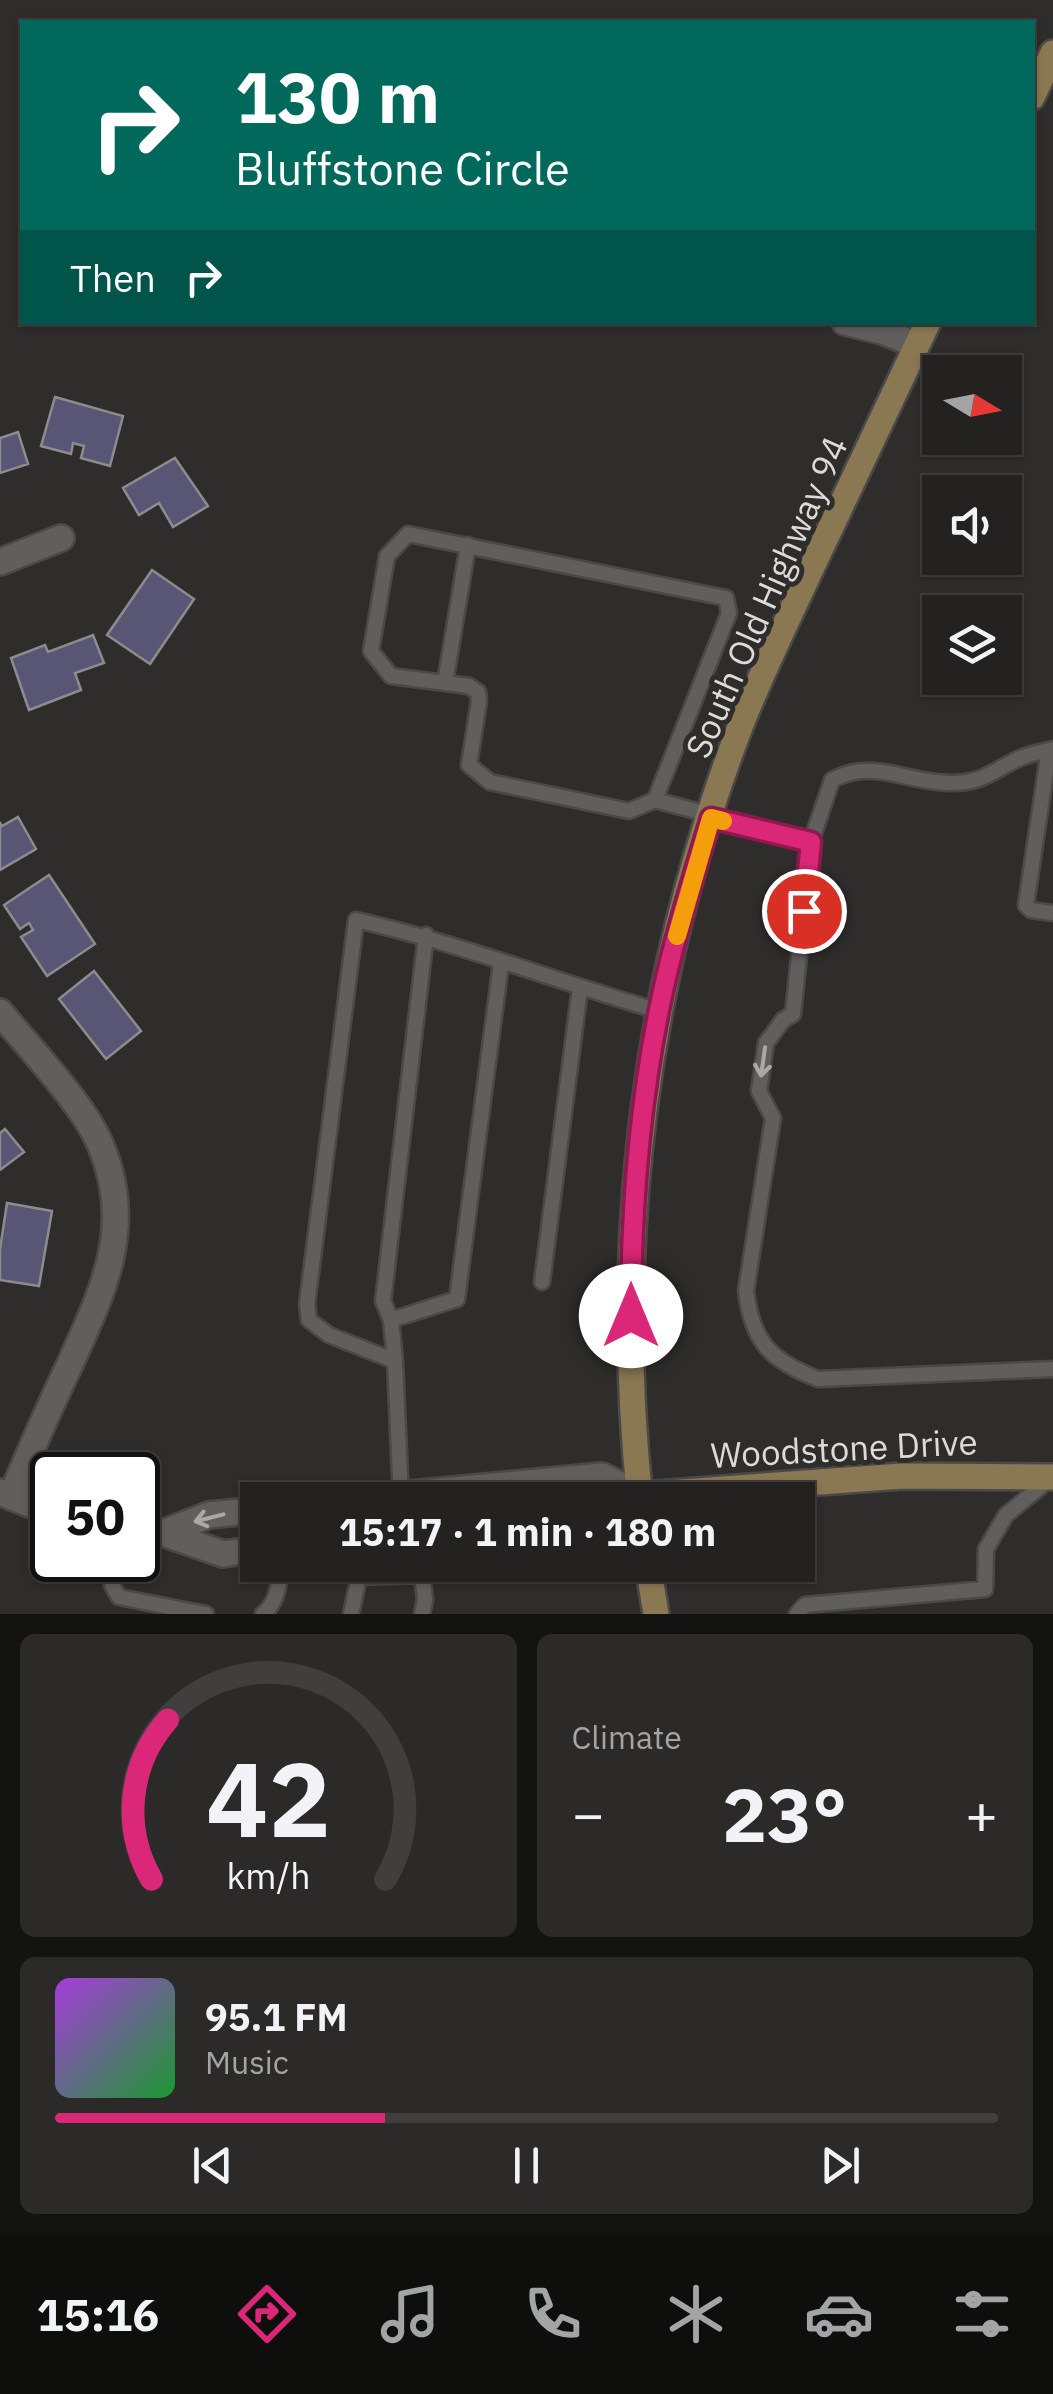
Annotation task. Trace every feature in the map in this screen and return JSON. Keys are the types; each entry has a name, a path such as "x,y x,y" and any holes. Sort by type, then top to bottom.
{"main road":[{"path":"1035,92 1053,53"},
{"name":"South Old Highway 94","path":"636,1482 631,1384 631,1247 644,1109 659,1011 683,909 740,727 922,334"},
{"name":"Woodstone Drive","path":"815,1483 902,1476 1053,1477"},
{"path":"651,1582 656,1614"}],"street":[{"path":"857,325 922,334"},
{"path":"0,562 61,538"},
{"path":"0,1012 101,1144 116,1197 114,1248 98,1306 5,1494 30,1504"},
{"name":"Woodstone Drive","path":"544,1482 602,1476 612,1482"},
{"path":"160,1529 209,1515 240,1512"},
{"path":"160,1535 223,1554 240,1552"}],"lane":[{"path":"655,800 729,612 726,598 408,534 387,556 372,650 391,676 469,686 478,692 480,701 469,765 490,782 629,811 655,800 811,842"},
{"path":"445,683 468,546"},
{"path":"1053,913 1032,910 1026,905 1051,749 1016,760 986,779 950,784 872,770 850,770 832,780 811,842 793,1014 783,1020 766,1043 759,1091 774,1118 746,1291 749,1316 770,1352 785,1366 818,1379 1053,1369"},
{"path":"395,1360 330,1335 309,1320 307,1304 356,920 426,936 659,1011"},
{"path":"399,1482 395,1360 391,1320 384,1301 426,936"},
{"path":"391,1320 457,1299 501,963"},
{"path":"542,1282 580,988"},
{"path":"797,1614 805,1605 985,1589 986,1549 1006,1515 1053,1477"},
{"path":"112,1582 119,1596 206,1614"},
{"path":"263,1614 270,1608 279,1582"},
{"path":"351,1614 358,1582"},
{"path":"422,1582 422,1614"}],"building":[{"path":"55,397 123,416 110,466 81,458 84,446 73,443 71,454 41,446"},
{"path":"18,432 28,464 0,473 0,438"},
{"path":"175,458 208,506 173,527 159,503 139,515 123,488"},
{"path":"152,570 194,599 150,664 107,635"},
{"path":"93,635 104,663 75,673 81,690 29,710 11,658 45,645 48,652"},
{"path":"18,817 36,849 0,870 0,823 2,826"},
{"path":"49,875 95,944 47,976 21,937 33,930 29,923 20,929 4,905"},
{"path":"94,971 141,1031 106,1059 59,999"},
{"path":"5,1129 24,1152 0,1170 0,1133"},
{"path":"7,1203 52,1211 39,1286 0,1280"}],"slow traffic":[{"path":"677,936 711,818 723,821"}],"route":[{"path":"631,1316 634,1213 659,1011 683,909 711,818 811,842 804,911"}]}
